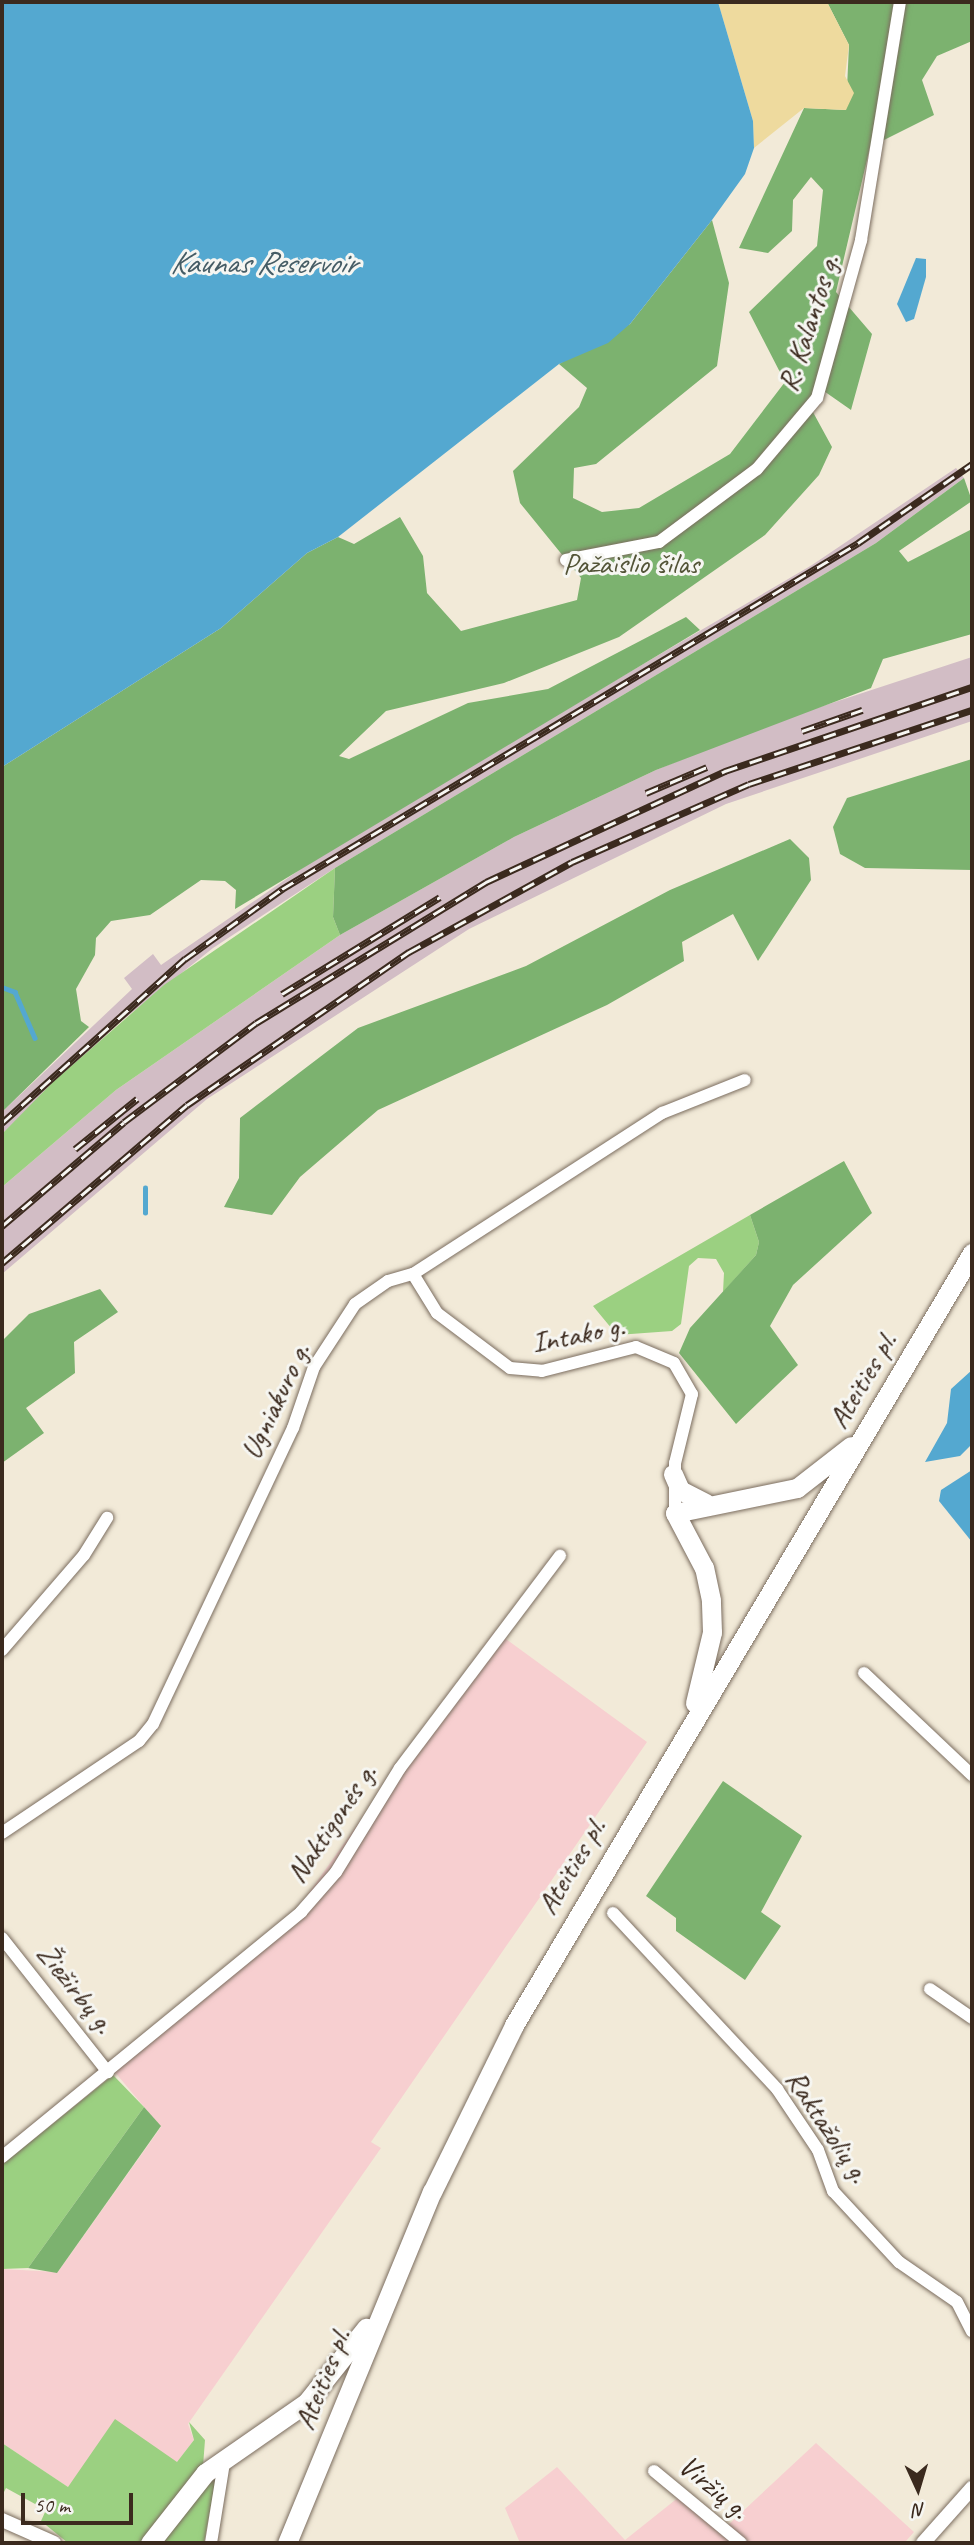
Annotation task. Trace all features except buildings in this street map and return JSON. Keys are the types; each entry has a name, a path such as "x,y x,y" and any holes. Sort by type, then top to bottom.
{"highway":[{"name":"Ateities pl.","path":"287,2543 387,2299 513,2025 972,1253"},
{"path":"688,1727 712,1632 711,1600 704,1568 675,1513 707,1504 797,1488 863,1437"},
{"path":"673,1474 680,1490 707,1504"},
{"path":"150,2543 189,2489 225,2457 307,2402 387,2299"}],"street":[{"name":"R. Kalantos g.","path":"566,560 659,542 757,469 817,398 861,240 900,2"},
{"name":"Ugniakuro g.","path":"2,1833 139,1741 153,1724 293,1428 314,1367 355,1304 388,1281 413,1274 662,1113 745,1080"},
{"name":"Intako g.","path":"413,1274 436,1313 510,1368 542,1371 636,1347 674,1363 692,1394 673,1474 675,1513"},
{"path":"2,1650 84,1555 107,1518"},
{"name":"Naktigonės g.","path":"2,2157 301,1912 336,1872 400,1768 559,1556"},
{"path":"864,1673 972,1775"},
{"name":"Raktažolių g.","path":"612,1913 777,2089 818,2150 833,2191 899,2262 957,2302 972,2330"},
{"name":"Žiežirbų g.","path":"2,1938 108,2072"},
{"path":"930,1989 972,2018"},
{"path":"211,2543 225,2457"},
{"name":"Viržių g.","path":"654,2471 741,2543"},
{"path":"923,2543 972,2488"},
{"path":"2,2520 37,2540 54,2543"}],"shaded area":[{"path":"956,468 964,478 876,543 335,868 213,948 119,1023 2,1134 2,1112 132,989 124,978 153,954 161,965 343,840 812,565"},
{"path":"972,657 972,721 726,804 469,929 207,1099 2,1274 2,1187 116,1090 340,935 514,837 656,770 768,724"},
{"path":"495,1631 647,1742 371,2142 381,2148 188,2424 194,2440 177,2463 68,2487 2,2443 2,2269 58,2272 161,2127 108,2064 296,1911"},
{"path":"816,2443 914,2532 906,2541 520,2543 505,2508 557,2467 625,2540 684,2493 727,2526"}],"green space":[{"name":"Pažaislio šilas","path":"827,2 972,2 972,41 937,56 922,80 934,115 870,147 836,292 872,334 851,410 821,389 808,403 832,447 819,475 765,535 619,637 504,683 386,711 339,756 349,759 468,703 548,689 686,617 700,630 235,909 236,890 225,881 201,880 150,915 111,921 96,938 95,955 76,989 81,1021 89,1027 2,1112 2,767 221,628 307,553 338,537 354,544 400,517 423,556 427,593 461,631 577,600 581,578 520,503 513,471 579,407 587,388 559,364 630,324 712,220 729,283 717,366 596,464 574,468 573,498 602,512 639,508 730,454 785,382 749,312 817,246 823,190 811,177 793,200 792,231 768,253 739,248 804,108 846,110 849,45"},
{"path":"964,478 972,501 899,551 908,562 972,529 972,634 883,659 871,688 656,770 514,837 340,935 333,917 335,868 876,543"},
{"path":"972,759 972,870 865,868 840,854 833,827 847,798"},
{"path":"790,839 809,858 811,880 758,961 733,914 682,942 684,961 607,1005 378,1110 300,1177 272,1215 224,1207 239,1178 240,1118 358,1028 526,966 670,890"},
{"path":"335,868 333,917 340,935 116,1090 2,1187 2,1134 52,1083 164,985"},
{"path":"844,1161 872,1213 793,1285 770,1326 798,1365 736,1424 679,1353 690,1328 756,1255 759,1242 750,1215"},
{"path":"750,1215 759,1242 756,1255 723,1292 724,1273 716,1259 698,1258 689,1266 681,1324 672,1331 617,1335 593,1306"},
{"path":"100,1289 118,1312 74,1342 75,1373 26,1408 44,1433 2,1463 2,1341 29,1314"},
{"path":"723,1781 802,1836 761,1912 781,1926 745,1980 676,1931 676,1918 646,1896"},
{"path":"113,2075 144,2107 28,2268 2,2269 2,2165"},
{"path":"144,2107 161,2126 57,2273 28,2268"},
{"path":"115,2419 177,2462 194,2440 189,2422 205,2440 203,2466 140,2543 68,2543 41,2521 46,2510 6,2488 2,2496 2,2443 68,2487"},
{"path":"217,2473 204,2543 154,2543"}],"sand":[{"path":"718,2 827,2 849,45 845,76 854,93 846,110 804,108 754,148 753,121"}],"water":[{"name":"Kaunas Reservoir","path":"2,2 718,2 753,121 754,148 745,174 712,220 630,324 608,343 559,364 338,537 307,553 221,628 2,767"},
{"path":"916,258 926,259 926,277 914,319 906,322 897,304"},
{"path":"972,1370 972,1444 960,1456 925,1462 947,1423 951,1389"},
{"path":"972,1470 972,1542 939,1501 941,1490"}],"waterway":[{"path":"2,987 15,992 35,1038"},
{"path":"145,1188 145,1213"}],"railway":[{"path":"2,1123 185,959 282,889 858,543 972,464"},
{"path":"2,1226 124,1122 256,1023 486,882 725,771 972,687"},
{"path":"802,731 862,710"},
{"path":"2,1263 187,1105 409,952 572,862 749,784 972,710"},
{"path":"646,793 707,767"},
{"path":"282,994 440,897"},
{"path":"75,1149 137,1099"}]}
